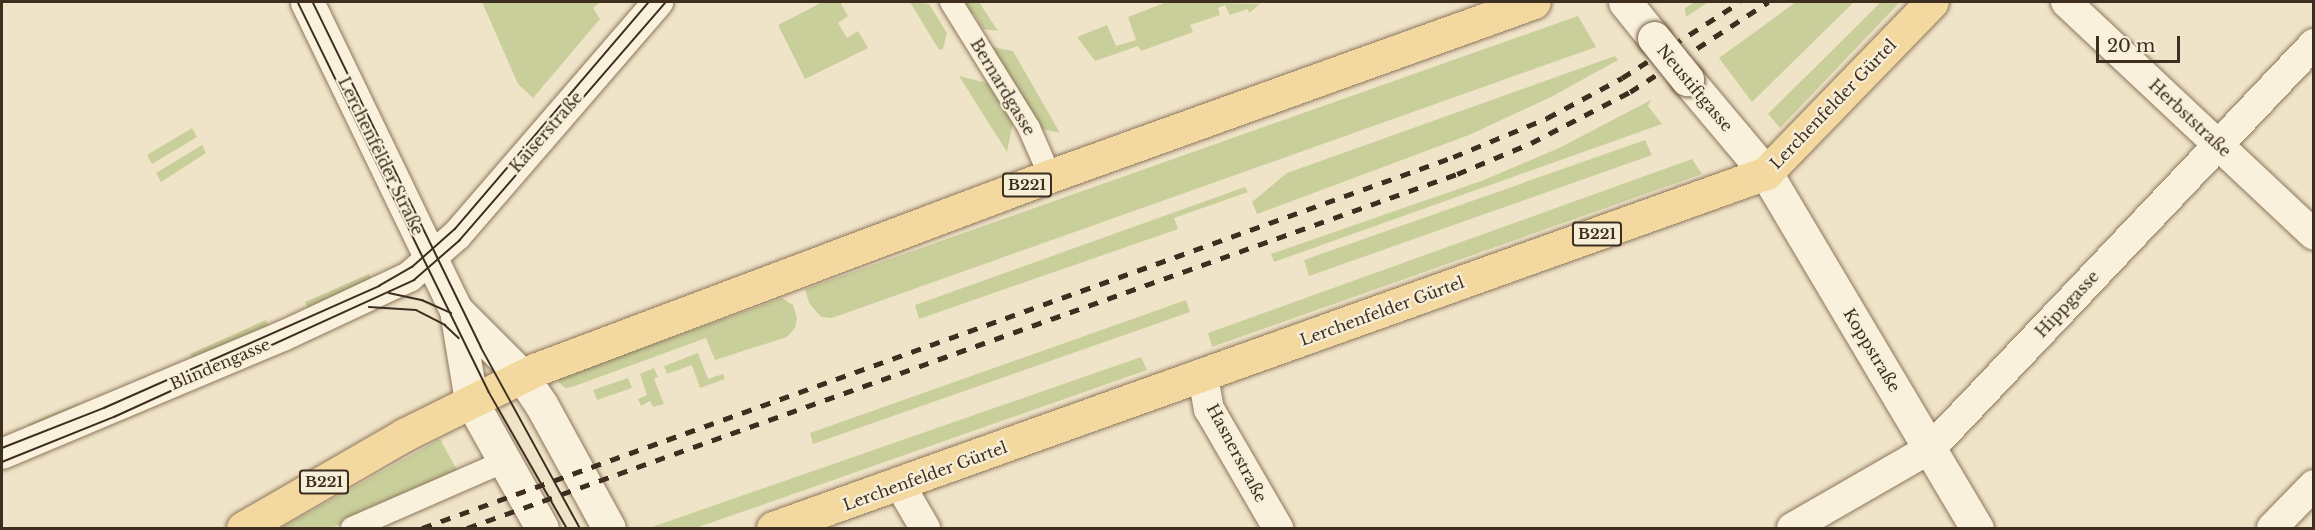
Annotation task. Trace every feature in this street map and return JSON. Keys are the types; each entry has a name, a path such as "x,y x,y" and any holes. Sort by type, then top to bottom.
{"main road":[{"name":"Lerchenfelder Straße","path":"307,2 456,310 471,401"},
{"name":"B221","path":"243,528 471,401 522,376 1050,176 1534,2"},
{"name":"Neustiftgasse","path":"1625,2 1766,173"},
{"name":"Lerchenfelder Gürtel","path":"773,528 900,485 1766,173 1932,2"},
{"name":"Koppstraße","path":"1766,173 1977,528"},
{"name":"Lerchenfelder Straße","path":"456,310 522,376"},
{"path":"522,376 541,404 609,528"},
{"path":"471,401 503,462 542,528"}],"street":[{"name":"Kaiserstraße","path":"432,260 658,2"},
{"name":"Bernardgasse","path":"951,2 1029,128 1050,176"},
{"name":"Herbststraße","path":"2066,2 2313,235"},
{"name":"Hippgasse","path":"1792,528 1931,448 2313,44"},
{"name":"Blindengasse","path":"2,454 108,412 315,322 391,287 432,260"},
{"name":"Hasnerstraße","path":"1203,376 1209,410 1278,528"},
{"path":"352,528 503,462"},
{"path":"900,485 925,528"},
{"path":"2272,528 2313,485"}],"green space":[{"path":"482,2 600,2 593,8 600,19 533,98 518,84"},
{"path":"823,2 840,2 848,16 838,23 847,38 858,31 868,48 805,79 778,25"},
{"path":"910,2 929,4 947,33 943,49 939,50"},
{"path":"955,2 979,2 998,31 983,29 974,14 961,11"},
{"path":"1167,2 1260,4 1249,13 1248,9 1230,15 1225,5 1218,8 1220,15 1190,25 1193,32 1141,51 1138,46 1095,61 1077,37 1107,25 1116,46 1136,40 1128,17"},
{"path":"1695,2 1708,2 1686,17 1685,8"},
{"path":"1796,2 1854,2 1752,102 1719,58"},
{"path":"1881,2 1900,2 1780,128 1768,114"},
{"path":"1578,16 1596,47 832,318 821,317 809,303 805,289"},
{"path":"983,45 1013,51 1060,133 1034,127"},
{"path":"1615,56 1618,60 1551,97 1469,135 1257,214 1252,202 1287,173"},
{"path":"959,76 987,83 1013,122 1007,152"},
{"path":"1651,100 1648,106 1662,124 1274,262 1271,254 1484,180 1559,148"},
{"path":"192,128 197,137 152,164 147,155"},
{"path":"1645,140 1652,155 1309,276 1304,260"},
{"path":"202,145 206,153 161,182 156,173"},
{"path":"1692,159 1702,174 1212,347 1208,333"},
{"path":"1245,187 1248,192 1174,218 1178,229 919,319 915,305"},
{"path":"369,274 372,280 308,309 305,302"},
{"path":"782,298 793,305 797,318 795,328 787,337 715,360 706,338 572,387 565,388 556,379"},
{"path":"1186,300 1190,312 813,444 810,433"},
{"path":"266,320 269,327 194,361 190,354"},
{"path":"698,353 708,379 723,374 725,379 700,388 692,365 667,374 664,366"},
{"path":"1141,357 1147,370 696,528 649,528"},
{"path":"654,368 658,377 654,379 664,404 653,407 650,401 641,406 638,399 647,395 640,374"},
{"path":"628,378 632,388 597,400 593,390"},
{"path":"79,403 81,409 30,429 28,424"},
{"path":"440,439 458,472 331,528 281,528"}],"tram line":[{"path":"298,2 489,392 567,528"},
{"path":"313,2 481,347 580,528"},
{"path":"2,448 104,408 379,286 412,267 455,229 649,2"},
{"path":"2,462 114,417 414,280 459,241 666,2"},
{"path":"389,293 422,300 451,313"},
{"path":"369,307 416,310 445,325 459,338"}],"railway":[{"path":"422,528 1453,157 1547,118 1622,78 1740,2"},
{"path":"467,528 1457,174 1531,143 1630,92 1768,2"}]}
